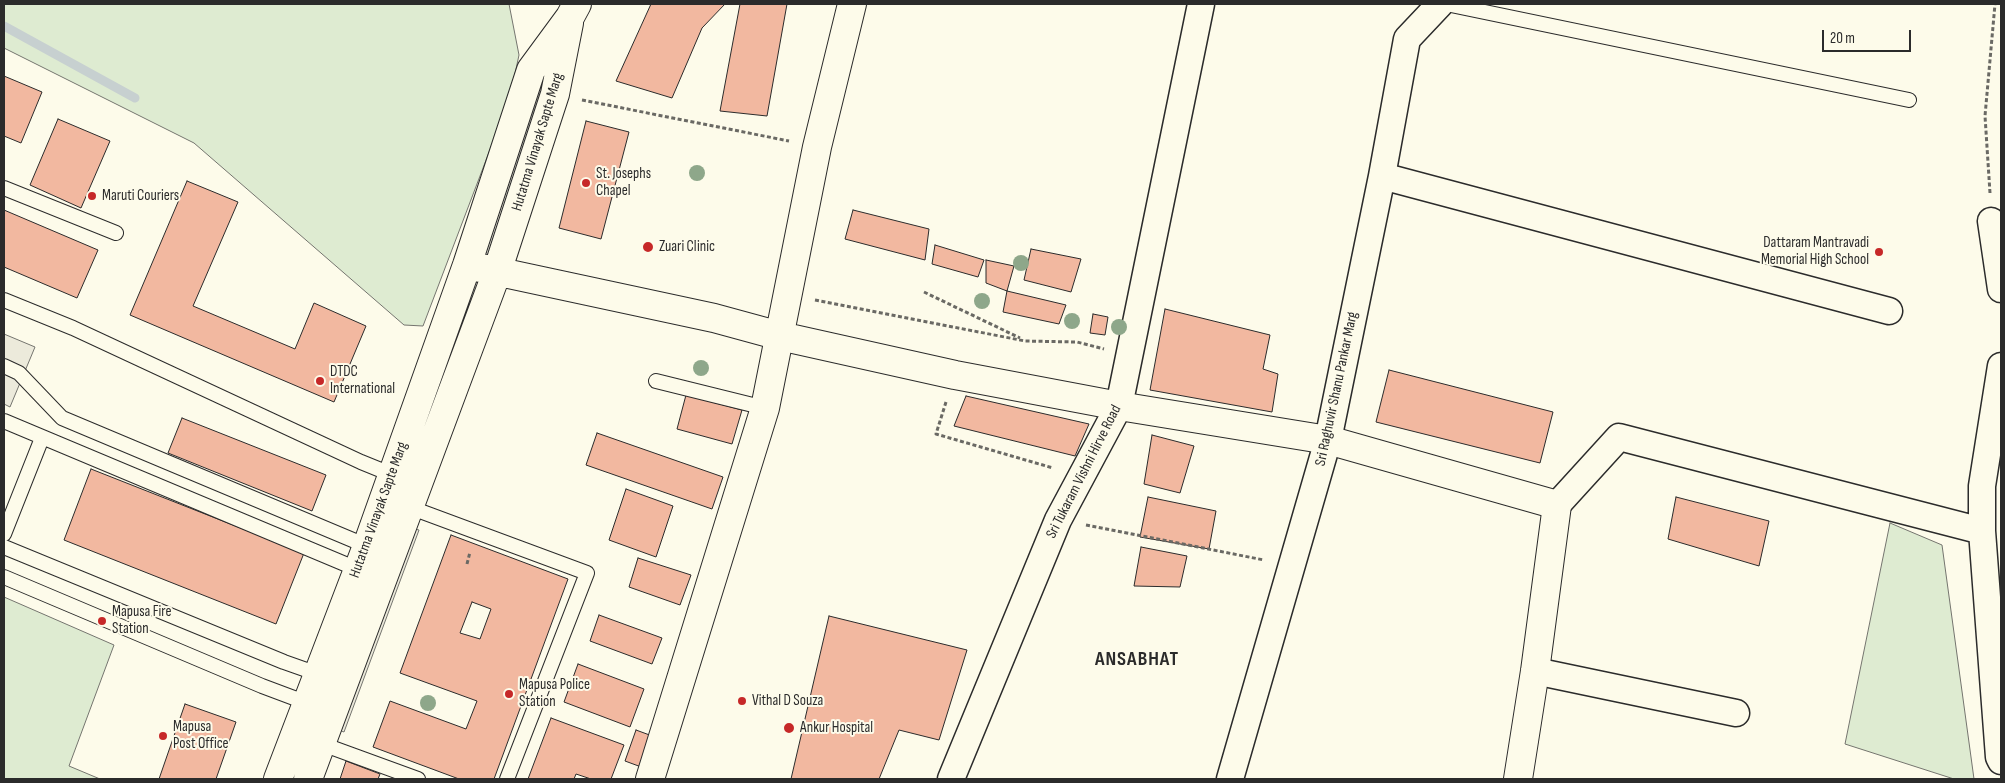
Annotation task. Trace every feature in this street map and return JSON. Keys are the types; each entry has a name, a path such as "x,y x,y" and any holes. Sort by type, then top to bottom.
{"street":[{"path":"650,779 765,408 817,147 852,4"},
{"name":"Sri Tukaram Vishni Hirve Road","path":"951,779 1058,520 1119,406 1201,4"},
{"name":"Sri Raghuvir Shanu Pankar Marg","path":"1230,779 1328,440 1382,176 1406,39 1440,4"},
{"name":"Hutatma Vinayak Sapte Marg","path":"308,779 497,272 555,94 569,8"},
{"name":"Hutatma Vinayak Sapte Marg","path":"278,779 393,475 468,265 531,70 569,8"},
{"path":"1382,176 1889,311"},
{"path":"1991,221 2001,289"},
{"path":"468,265 704,316 780,336 955,375 1119,406 1328,440 1557,506"},
{"path":"2001,366 1982,486 1982,531 1999,757 2001,761"},
{"path":"1518,779 1535,671 1557,506 1619,437 1982,531"},
{"path":"1535,671 1736,713"}],"lane":[{"path":"1446,4 1910,100"},
{"path":"4,188 116,233"},
{"path":"4,300 73,328 352,458 393,475"},
{"path":"4,366 19,373 62,418 362,557"},
{"path":"656,381 765,408"},
{"path":"4,421 42,438 362,557"},
{"path":"4,534 42,438"},
{"path":"409,507 587,573 507,779"},
{"path":"4,547 275,659 318,674"},
{"path":"4,577 262,686 332,713"},
{"path":"322,744 418,779"}],"path":[{"path":"1991,221 1985,116 1995,4"},
{"path":"555,94 817,147"},
{"path":"924,292 1025,341"},
{"path":"787,294 1025,341 1077,342 1129,355"},
{"path":"936,434 1081,476"},
{"path":"1058,520 1291,566"}],"green space":[{"path":"4,4 509,4 519,55 510,97 423,326 404,325 194,143 4,48"},
{"path":"1890,523 1942,545 1974,779 1954,779 1845,744"},
{"path":"4,597 114,645 69,766 100,779 4,779"}],"shaded area":[{"path":"4,334 35,347 10,407 4,404"},
{"path":"408,527 419,530 344,732 334,728"}],"building":[{"path":"651,4 725,4 702,28 672,98 616,81"},
{"path":"740,4 787,4 767,116 720,111"},
{"path":"4,76 42,92 21,143 4,136"},
{"path":"58,119 110,141 81,208 30,185"},
{"path":"586,121 629,132 601,239 559,228"},
{"path":"187,181 238,202 193,306 295,349 314,303 366,326 334,402 130,315"},
{"path":"4,210 98,250 77,298 4,267"},
{"path":"853,210 929,229 925,260 845,239"},
{"path":"935,245 984,260 978,277 932,264"},
{"path":"1031,249 1081,259 1071,292 1024,280"},
{"path":"986,260 1014,266 1007,291 986,283"},
{"path":"1007,291 1066,305 1059,324 1003,312"},
{"path":"1165,309 1270,335 1263,369 1278,374 1272,412 1150,390"},
{"path":"1093,314 1108,317 1105,335 1090,333"},
{"path":"1389,370 1553,412 1540,463 1376,422"},
{"path":"686,395 742,410 732,444 677,429"},
{"path":"966,396 1089,424 1075,456 954,426"},
{"path":"182,418 326,475 312,511 168,453"},
{"path":"597,433 723,477 712,509 586,465"},
{"path":"1152,435 1194,446 1180,493 1144,484"},
{"path":"91,469 304,553 276,624 64,540"},
{"path":"626,489 673,506 656,557 609,540"},
{"path":"1148,497 1216,511 1209,549 1140,537"},
{"path":"1676,497 1769,521 1759,566 1668,539"},
{"path":"451,535 568,579 494,779 459,779 373,747 390,701 466,729 477,701 400,673","holes":["472,602 491,609 480,639 460,633"]},
{"path":"1141,547 1187,556 1180,587 1134,586"},
{"path":"638,558 691,575 680,605 629,587"},
{"path":"599,615 662,638 652,664 590,641"},
{"path":"829,616 967,650 939,740 899,730 879,779 791,779"},
{"path":"578,664 644,689 630,727 564,702"},
{"path":"185,704 236,722 216,779 159,779"},
{"path":"551,718 624,745 611,779 591,779 576,774 574,779 528,779"},
{"path":"636,730 655,737 644,768 625,761"},
{"path":"346,761 380,774 378,779 340,779"}],"waterway":[{"path":"4,26 135,98"}],"place":[{"name":"St. Josephs Chapel","path":"586,183"},
{"name":"Maruti Couriers","path":"92,196"},
{"name":"Zuari Clinic","path":"648,247"},
{"name":"Dattaram Mantravadi Memorial High School","path":"1879,252"},
{"name":"DTDC International","path":"320,381"},
{"name":"Mapusa Fire Station","path":"102,621"},
{"name":"Mapusa Police Station","path":"509,694"},
{"name":"Vithal D Souza","path":"742,701"},
{"name":"Ankur Hospital","path":"789,728"},
{"name":"Mapusa Post Office","path":"163,736"}],"district":[{"name":"ANSABHAT","path":"1137,660"}]}
